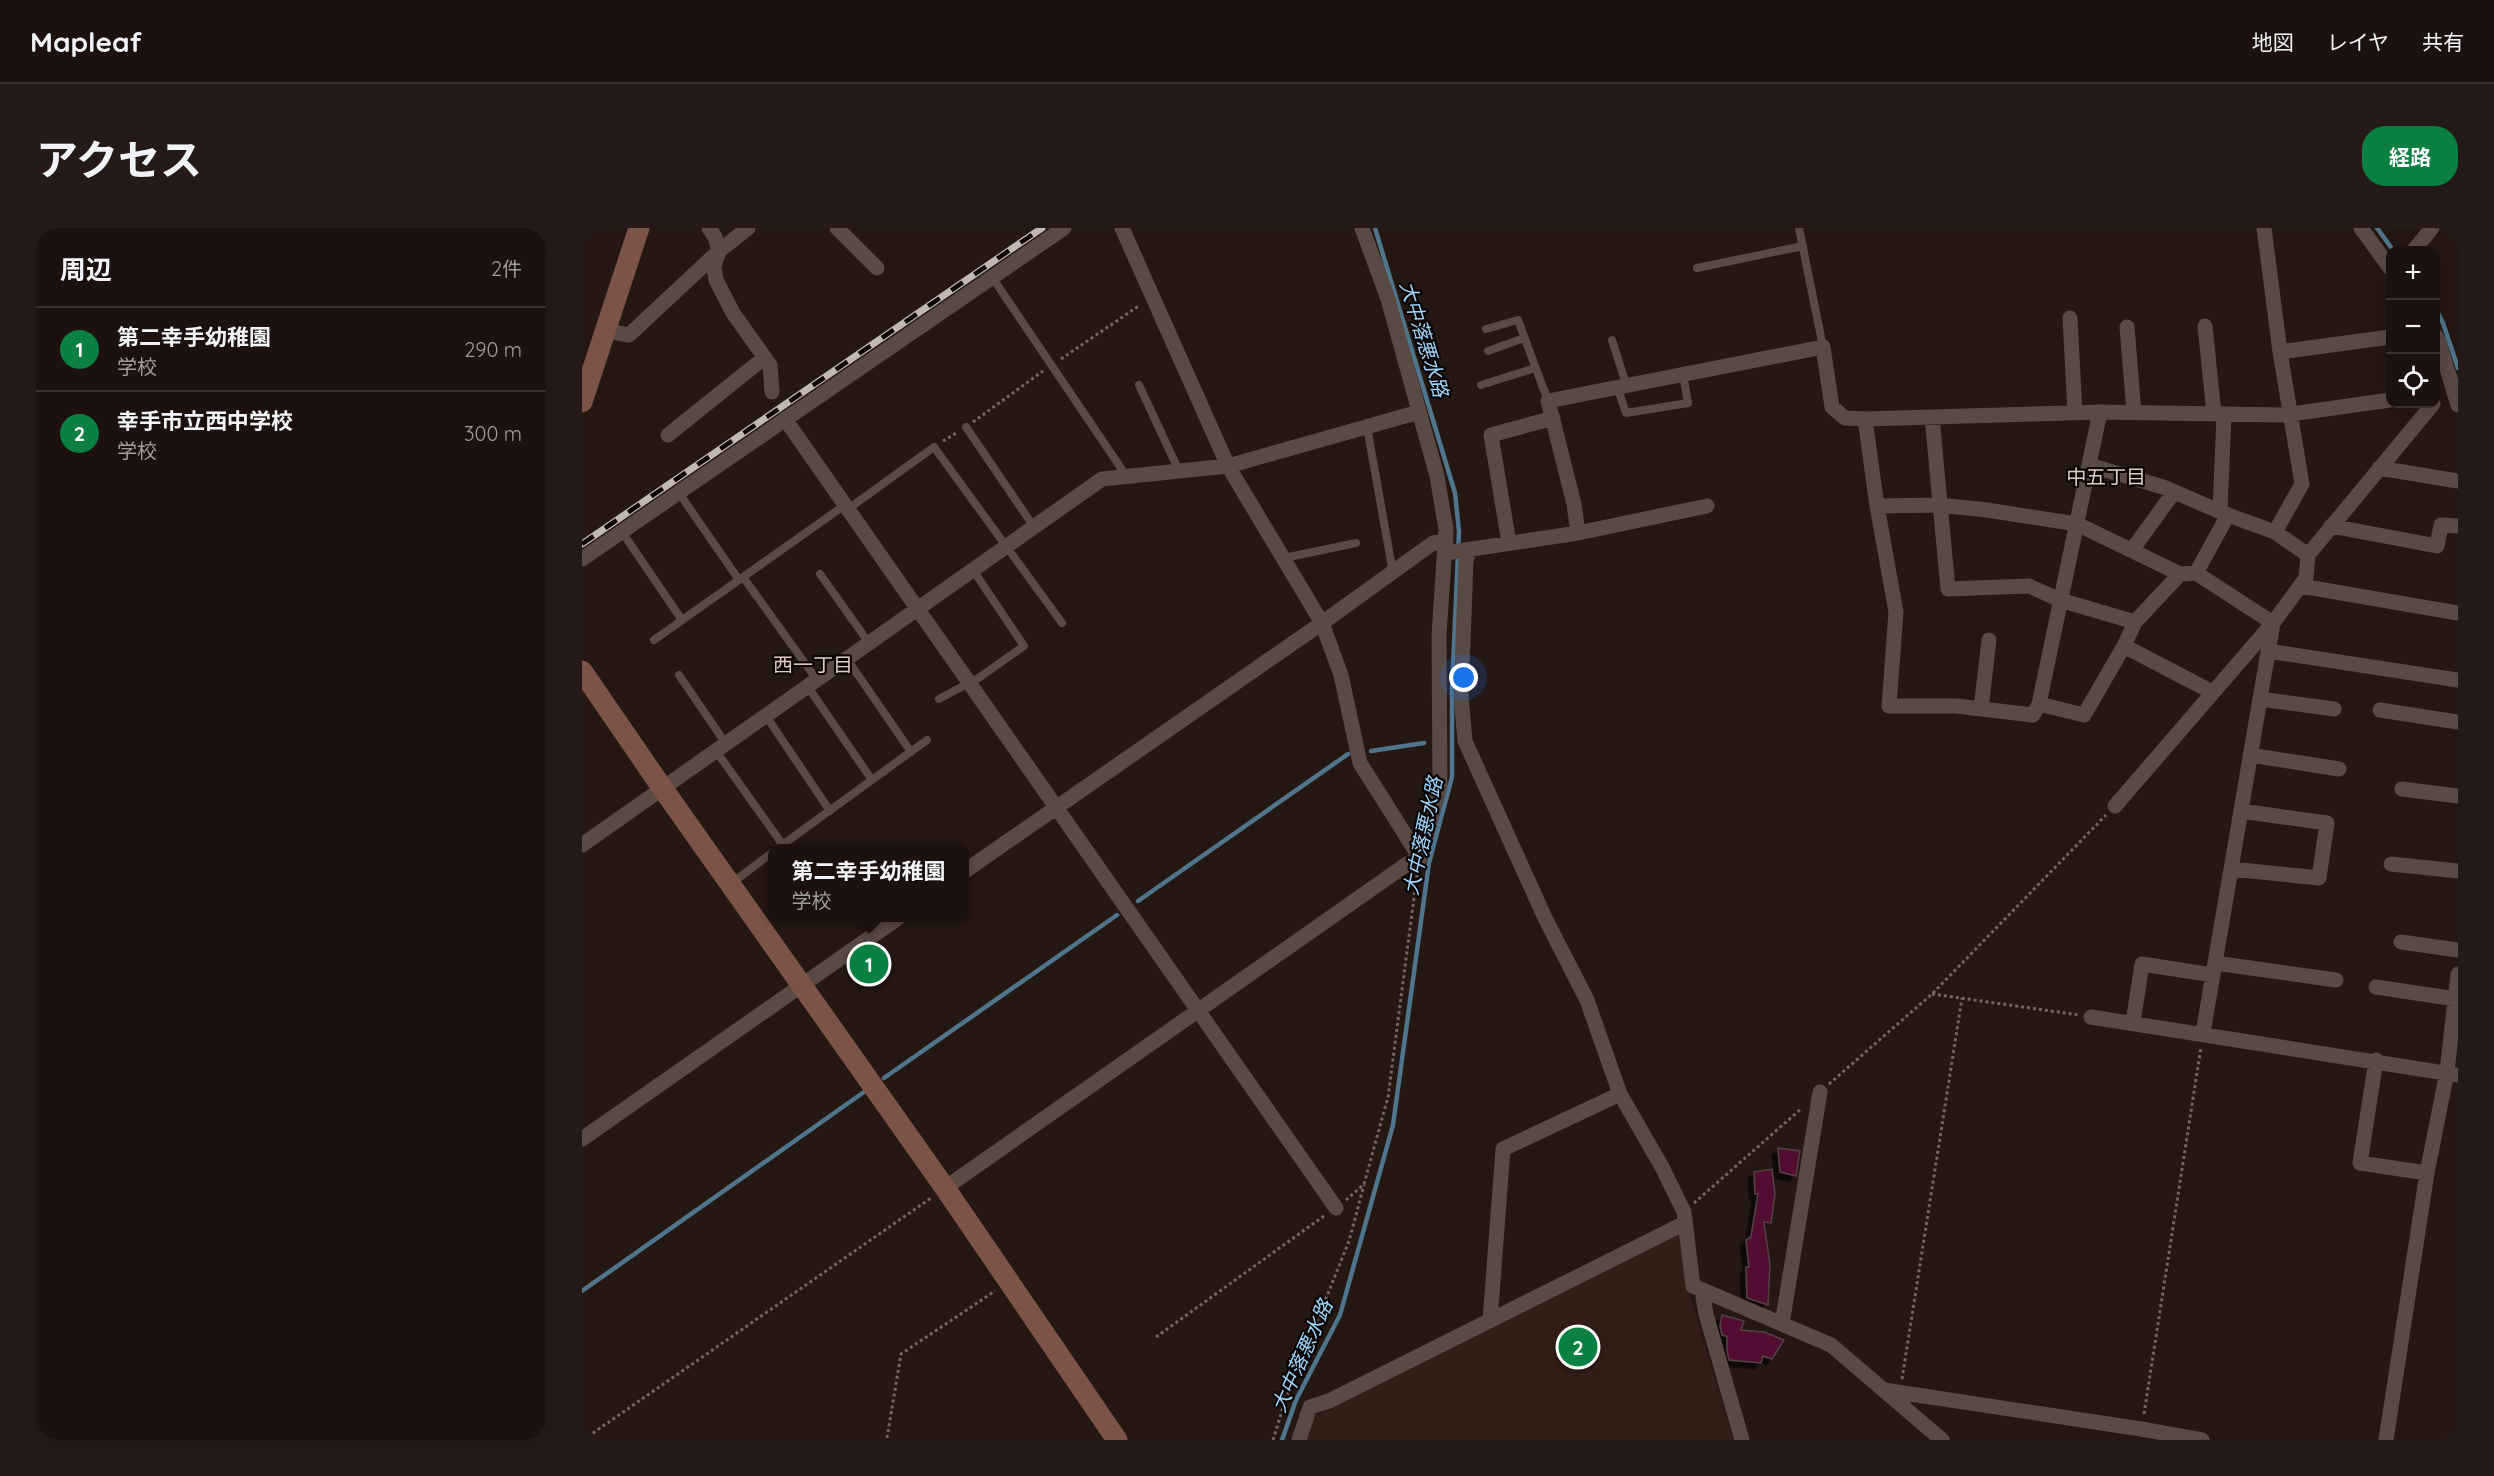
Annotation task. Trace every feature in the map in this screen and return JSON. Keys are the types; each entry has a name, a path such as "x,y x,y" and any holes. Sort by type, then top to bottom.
{"street":[{"path":"582,402 639,228"},
{"path":"709,228 715,237 719,251 714,266 722,294 770,365 772,392"},
{"path":"606,331 629,335 719,251 748,228"},
{"path":"837,228 877,268"},
{"path":"582,559 1064,228"},
{"path":"1122,228 1228,466 1322,623 1341,675 1360,763 1420,858"},
{"path":"1362,228 1388,299 1437,476 1448,549 1439,635 1440,784 1420,858"},
{"path":"2264,228 2280,352 2302,484 2275,532"},
{"path":"2361,228 2386,261"},
{"path":"2417,246 2432,228"},
{"path":"2070,318 2074,413"},
{"path":"2196,573 2224,513 2219,414 2205,326"},
{"path":"2127,327 2134,413"},
{"path":"2280,352 2386,339"},
{"path":"2440,345 2455,384 2458,405"},
{"path":"1578,532 1574,504 1548,401 1823,347 1832,407 1845,418 2100,412 2290,415 2386,401"},
{"path":"668,435 764,358"},
{"path":"2440,396 2455,384"},
{"path":"2115,806 2273,623 2306,578 2308,555 2429,408"},
{"path":"582,845 1102,479 1228,466 1419,412"},
{"path":"1865,419 1877,506 1896,612 1889,706 1956,706 2033,716 2039,704 2100,412"},
{"path":"1932,417 1948,588 2029,586 2061,600 2135,622"},
{"path":"1509,543 1491,435 1553,418"},
{"path":"785,419 1336,1208"},
{"path":"2089,465 2174,492 2275,532 2308,555"},
{"path":"2379,468 2458,481"},
{"path":"2132,550 2174,492"},
{"path":"1877,506 1939,505 2077,524 2180,574 2196,573 2273,623"},
{"path":"969,868 1322,623 1433,543 1448,549 1469,550 1578,532 1707,506"},
{"path":"2331,526 2437,546 2441,525 2458,526"},
{"path":"1469,550 1466,561 1461,696 1465,741 1545,918 1587,1000 1620,1094 1662,1167 1684,1212 1693,1286 1831,1345 1941,1440"},
{"path":"2039,704 2084,715 2124,646 2135,622 2180,574"},
{"path":"2301,586 2458,613"},
{"path":"2203,1033 2273,623"},
{"path":"1980,709 1989,640"},
{"path":"2124,646 2212,692"},
{"path":"2268,651 2458,680"},
{"path":"582,671 945,1188 1115,1439"},
{"path":"2260,699 2334,709"},
{"path":"2380,710 2458,722"},
{"path":"2250,755 2339,769"},
{"path":"2403,789 2458,796"},
{"path":"2231,869 2319,878 2327,823 2241,811"},
{"path":"945,1188 1407,864 1420,858"},
{"path":"2391,864 2458,871"},
{"path":"582,1139 892,922"},
{"path":"2401,942 2458,950"},
{"path":"2133,1023 2142,964 2336,980"},
{"path":"2385,1440 2427,1173 2453,1074 2458,975"},
{"path":"2376,987 2457,1004"},
{"path":"2091,1017 2376,1060 2453,1074"},
{"path":"2376,1060 2360,1162 2427,1173"},
{"path":"1782,1324 1820,1092"},
{"path":"1490,1321 1503,1149 1620,1094"},
{"path":"1299,1440 1310,1407 1338,1396 1685,1223"},
{"path":"1702,1291 1706,1314 1742,1440"},
{"path":"1884,1390 2202,1440"}],"lane":[{"path":"1799,228 1823,347"},
{"path":"1697,268 1803,246"},
{"path":"992,277 1127,477"},
{"path":"1486,329 1518,320 1548,401"},
{"path":"1488,351 1524,338"},
{"path":"1612,340 1626,413 1688,402 1683,374"},
{"path":"1481,385 1535,368"},
{"path":"1139,385 1179,471"},
{"path":"966,427 1034,527"},
{"path":"1367,427 1393,573"},
{"path":"654,640 934,447 1062,623"},
{"path":"679,493 741,578 812,683 872,780"},
{"path":"622,532 682,620"},
{"path":"1284,558 1356,543"},
{"path":"939,699 980,677 1024,646 973,570"},
{"path":"820,574 869,643"},
{"path":"847,659 911,752"},
{"path":"679,675 779,844"},
{"path":"766,716 830,811"},
{"path":"785,844 927,740"},
{"path":"730,884 768,856"}],"path":[{"path":"2091,1017 1932,994 2115,806"},
{"path":"1273,1440 1285,1401 1349,1241 1388,1097 1420,858"},
{"path":"1900,1393 1962,998"},
{"path":"2141,1429 2203,1033"},
{"path":"1156,1336 1336,1208 1364,1184"},
{"path":"582,1440 945,1188"},
{"path":"887,1438 900,1354 1009,1282"}],"shaded area":[{"path":"1678,1231 1682,1235 1684,1275 1733,1440 1304,1440 1311,1418"}],"building":[{"path":"1778,1148 1800,1151 1796,1176 1780,1172"},
{"path":"1772,1169 1775,1195 1771,1223 1764,1222 1770,1265 1768,1305 1747,1298 1746,1267 1749,1267 1746,1240 1751,1237 1758,1194 1755,1194 1754,1172"},
{"path":"1722,1315 1744,1321 1741,1330 1764,1332 1784,1340 1772,1359 1763,1356 1761,1363 1729,1360 1727,1336 1722,1335 1720,1326"}],"waterway":[{"name":"大中落悪水路","path":"1282,1440 1296,1400 1340,1315 1393,1125 1429,863 1452,777 1452,689 1459,531 1455,493 1375,228"},
{"path":"2377,228 2390,246"},
{"path":"2440,317 2458,368"},
{"path":"1371,751 1424,743"},
{"path":"1138,901 1348,754"},
{"path":"884,1078 1117,915"},
{"path":"582,1291 864,1092"}],"railway":[{"path":"582,544 1042,228"}],"place":[{"name":"第二幸手幼稚園","path":"869,964"},
{"name":"幸手市立西中学校","path":"1578,1347"}],"district":[{"name":"中五丁目","path":"2106,477"},
{"name":"西一丁目","path":"813,665"}]}
